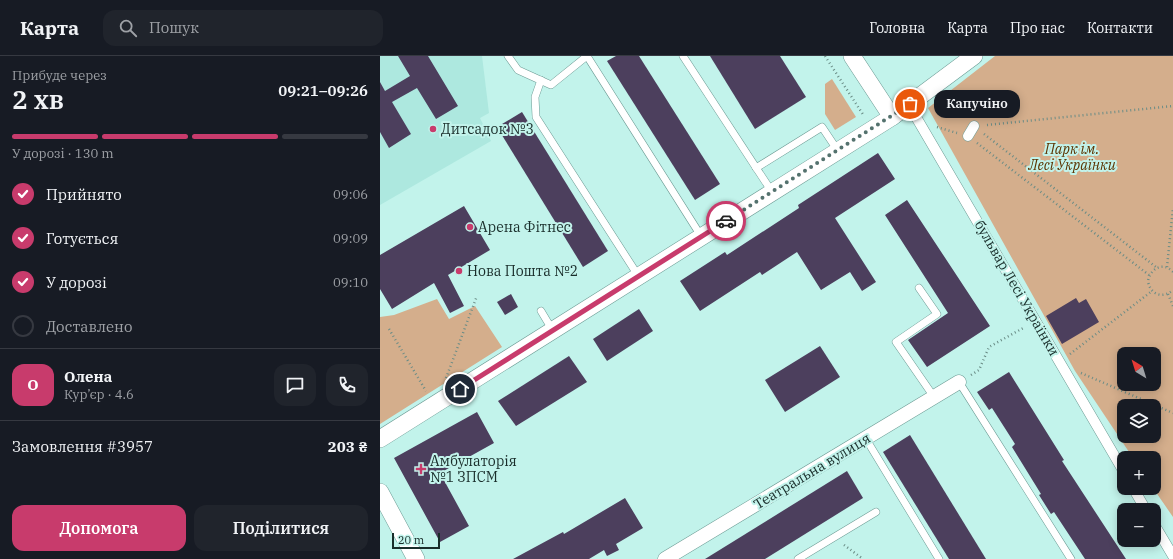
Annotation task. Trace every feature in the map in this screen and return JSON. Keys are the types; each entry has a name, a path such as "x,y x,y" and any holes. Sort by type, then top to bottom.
{"street":[{"path":"852,56 892,117"},
{"path":"380,439 892,117 974,56"},
{"name":"бульвар Лесі Українки","path":"910,104 1117,460"},
{"path":"968,136 974,126"},
{"name":"Театральна вулиця","path":"673,557 959,382"},
{"path":"380,492 416,559"},
{"path":"1161,536 1173,556"}],"lane":[{"path":"508,56 518,70 551,85 587,56 701,236"},
{"path":"683,56 772,192"},
{"path":"540,80 535,97 536,117 639,277"},
{"path":"756,168 822,127 838,151"},
{"path":"919,288 937,314 896,342 934,398"},
{"path":"541,311 553,331"},
{"path":"959,382 1071,559"},
{"path":"866,439 939,559"},
{"path":"798,559 876,512"}],"path":[{"path":"826,56 872,129"},
{"path":"974,126 1173,106"},
{"path":"919,121 968,136 1149,275"},
{"path":"974,126 1156,267 1167,267 1173,270"},
{"path":"1167,267 1173,208"},
{"path":"1156,267 1149,275 1148,282 1152,291 1157,294 1168,294 1173,290"},
{"path":"1152,291 1060,363 1173,413"},
{"path":"1168,294 1173,306"},
{"path":"444,383 477,296"},
{"path":"959,382 979,370 989,347 1036,321"},
{"path":"389,329 427,394"},
{"path":"834,537 863,559"}],"shaded area":[{"name":"Дитсадок №3","path":"380,56 482,56 489,113 480,118 491,141 380,205"}],"green space":[{"name":"Парк ім. Лесі Українки","path":"995,56 1173,56 1173,517 1158,495 1161,495 1161,451 1128,451 1123,443 1161,443 1161,399 1117,399 1117,434 1075,371 928,108"},
{"path":"832,79 856,117 835,130 825,114 825,84"},
{"path":"437,299 449,319 475,306 502,347 380,424 380,317 394,315"}],"building":[{"path":"398,56 428,56 458,106 436,119 417,88 392,102 411,134 389,148 380,132 380,82 385,91 410,76"},
{"path":"616,56 639,56 720,184 695,200 607,61"},
{"path":"710,56 780,56 806,97 755,129"},
{"path":"522,112 608,251 583,267 497,127"},
{"path":"878,153 895,179 835,218 876,282 862,291 850,272 821,290 797,252 762,275 760,272 700,311 680,281 725,252 727,255 799,208 798,205"},
{"path":"907,200 990,326 927,367 908,340 948,313 885,215"},
{"path":"464,206 490,250 448,275 464,306 450,313 434,283 392,309 380,289 380,255"},
{"path":"511,294 518,307 505,315 497,302"},
{"path":"1076,298 1079,303 1086,299 1099,322 1062,344 1046,316"},
{"path":"639,309 653,331 607,361 593,339"},
{"path":"820,346 840,377 785,412 765,380"},
{"path":"569,356 587,382 516,426 498,401"},
{"path":"1009,372 1064,460 1062,461 1126,559 1085,559 1054,512 1051,514 1039,495 1041,494 1012,447 1015,444 992,408 989,410 977,392"},
{"path":"477,412 494,443 440,473 469,526 440,542 394,458"},
{"path":"910,435 986,559 949,559 883,452"},
{"path":"847,471 863,498 765,559 705,559"},
{"path":"625,498 643,528 616,544 619,550 607,556 604,550 589,559 513,559 563,532 564,534"}],"way so far":[{"path":"726,221 892,117 910,104"}],"place":[{"name":"Капучіно","path":"910,104"},
{"name":"Дитсадок №3","path":"433,129"},
{"name":"Арена Фітнес","path":"470,227"},
{"name":"Нова Пошта №2","path":"459,271"},
{"name":"Амбулаторія №1 ЗПСМ","path":"421,469"}],"route":[{"path":"460,389 726,221"}]}
